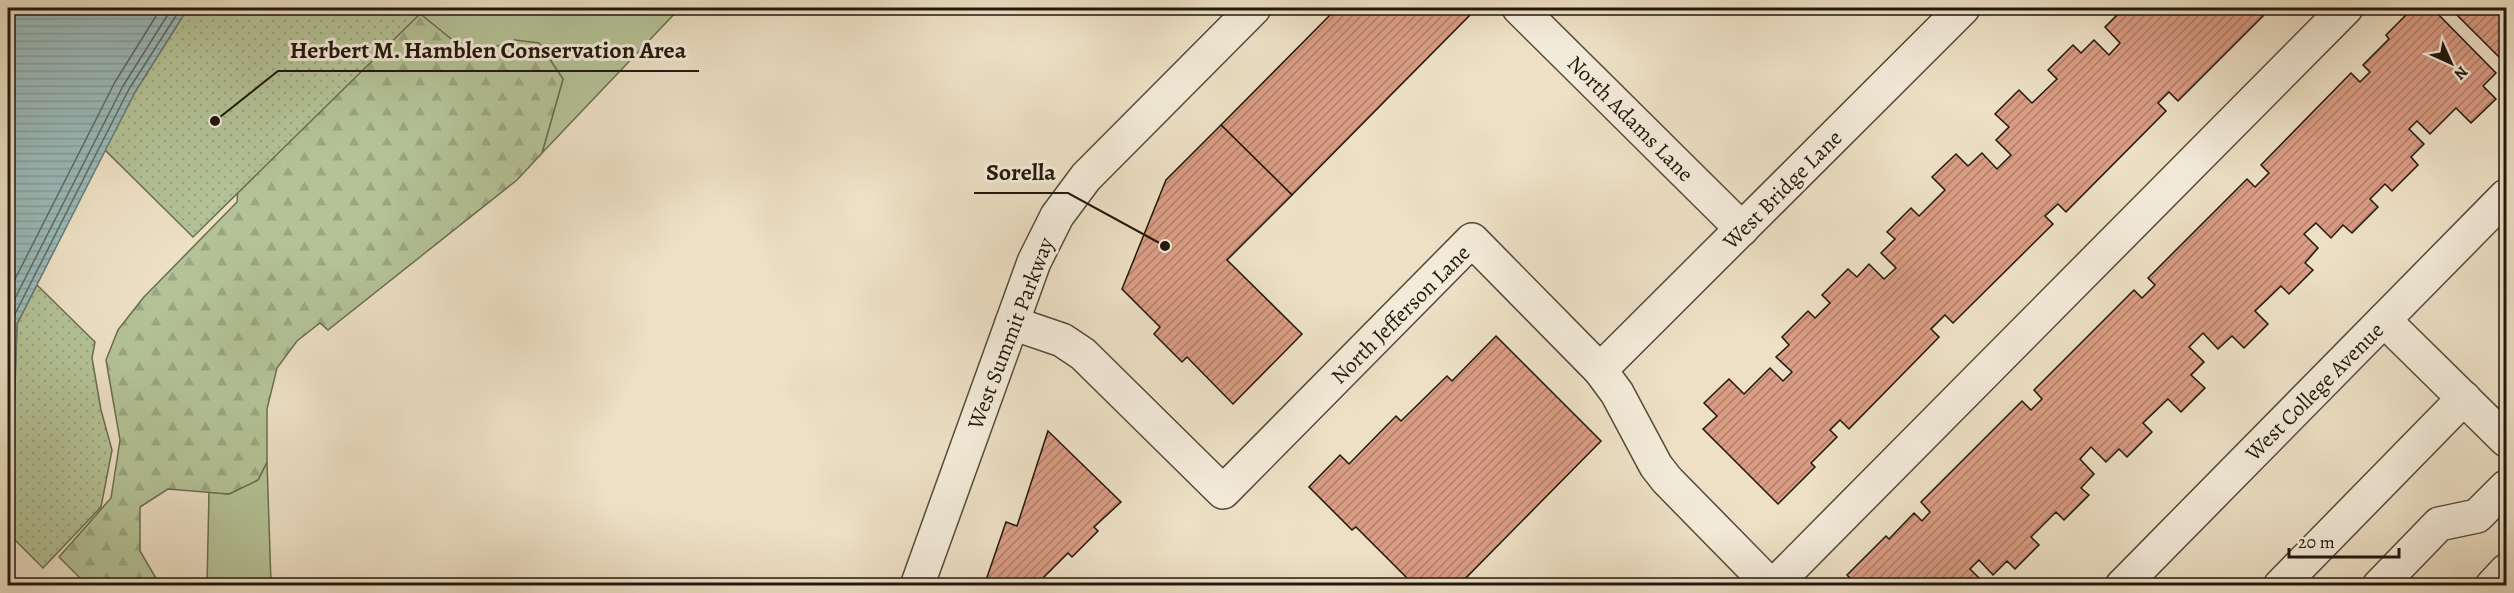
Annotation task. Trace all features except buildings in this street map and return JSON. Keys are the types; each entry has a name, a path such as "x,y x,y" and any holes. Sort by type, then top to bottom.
{"street":[{"name":"West Summit Parkway","path":"918,585 1045,237 1069,197 1105,157 1254,8"},
{"name":"North Adams Lane","path":"1519,8 1742,229"},
{"name":"West Bridge Lane","path":"1600,370 1963,8"},
{"path":"1772,585 2346,8"},
{"name":"West College Avenue","path":"2122,585 2506,196"},
{"name":"North Jefferson Lane","path":"1012,323 1062,340 1083,354 1223,492 1472,240 1600,370 1617,393 1653,461 1667,480 1772,585"},
{"path":"2385,320 2506,440"},
{"path":"2280,585 2464,398"},
{"path":"2379,585 2439,524 2477,516 2506,487"},
{"path":"2492,585 2506,571"}],"green space":[{"path":"188,8 426,8 193,237 105,150 135,92"},
{"path":"413,8 680,8 542,153 563,79 515,40 471,56"},
{"path":"413,8 471,55 515,40 539,43 563,79 542,153 517,180 328,330 320,323 297,341 277,368 267,409 267,462 258,480 229,494 168,489 140,507 140,551 160,585 87,585 59,557 111,498 120,440 106,360 118,330 143,298 237,202 240,161"},
{"path":"37,285 95,342 92,358 101,410 112,450 101,507 43,568 10,535 17,324"},
{"path":"267,462 271,584 207,586 209,492 229,494 258,480"}],"water":[{"path":"8,8 188,8 135,92 17,324 8,586"}],"place":[{"name":"Herbert M. Hamblen Conservation Area","path":"215,121"},
{"name":"Sorella","path":"1165,246"}]}
